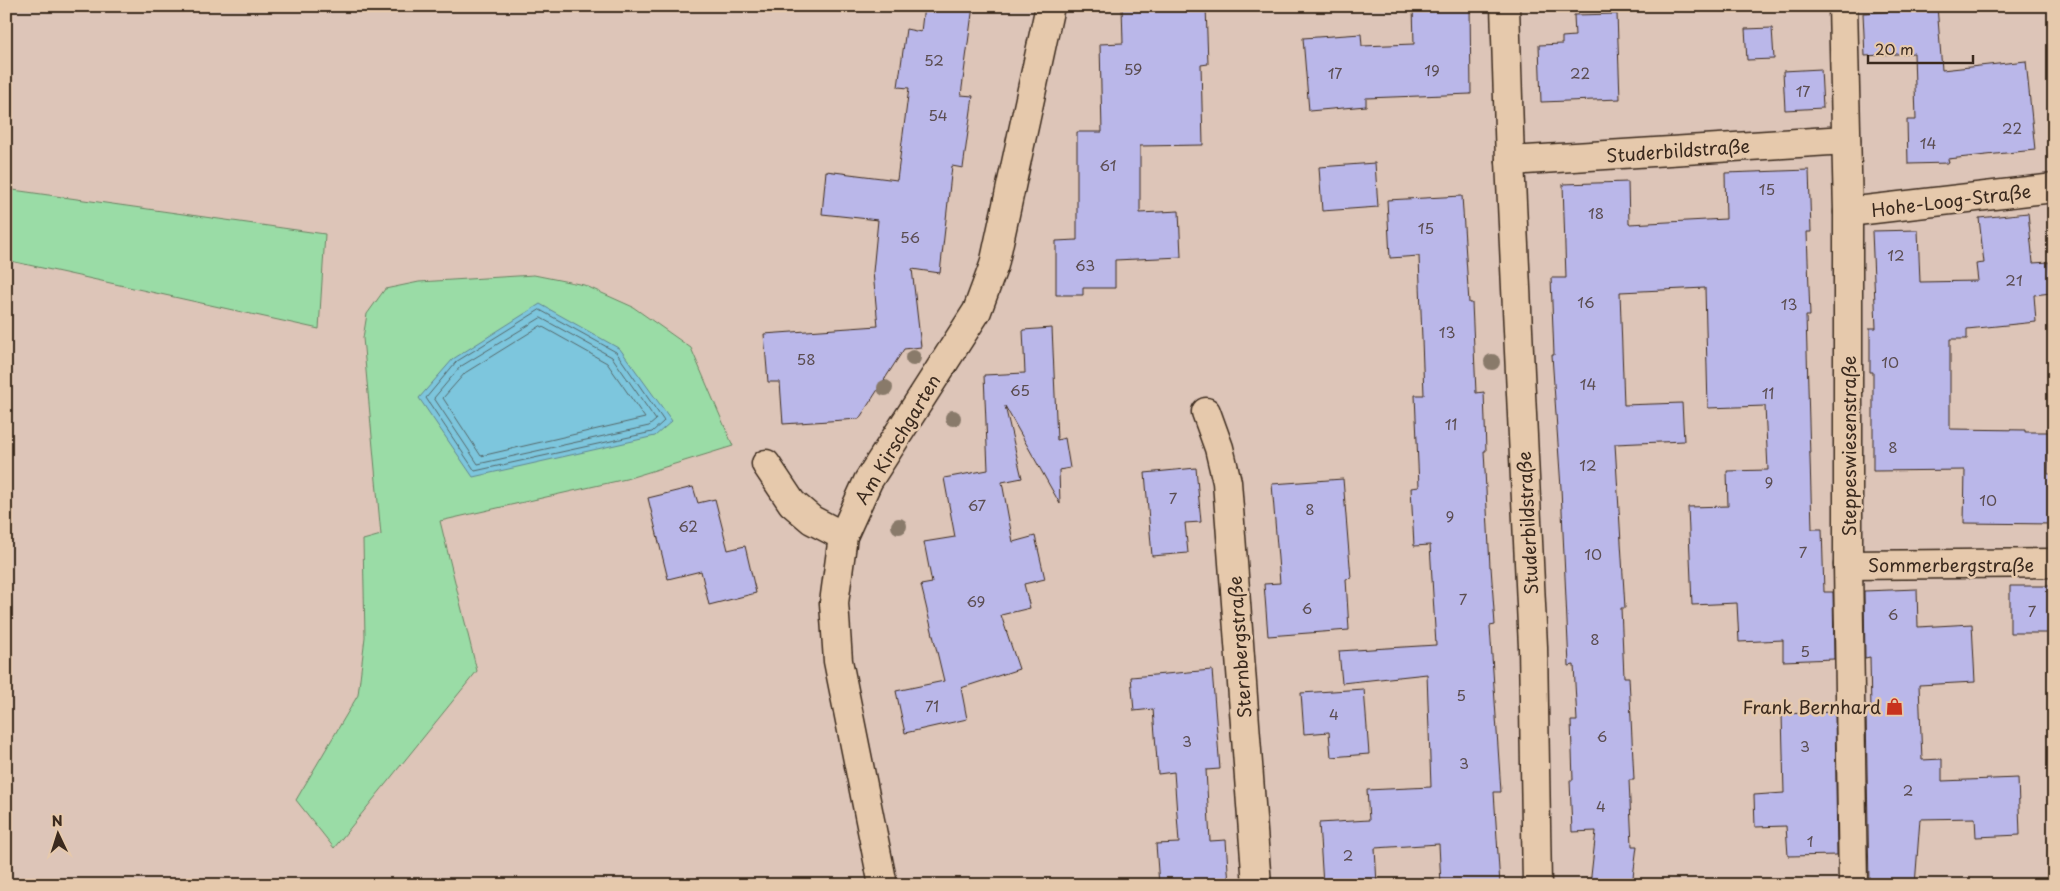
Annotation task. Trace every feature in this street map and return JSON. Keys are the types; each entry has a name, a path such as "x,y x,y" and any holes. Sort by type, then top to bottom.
{"street":[{"name":"Am Kirschgarten","path":"883,885 838,661 834,603 843,536 868,481 977,311 994,265 1050,6"},
{"name":"Studerbildstraße","path":"1505,6 1510,161 1533,647 1537,885"},
{"name":"Steppeswiesenstraße","path":"1843,6 1848,212 1848,565 1853,885"},
{"name":"Studerbildstraße","path":"1510,161 1846,140"},
{"name":"Hohe-Loog-Straße","path":"1848,212 2054,188"},
{"name":"Sternbergstraße","path":"1206,412 1219,448 1227,482 1257,885"},
{"path":"766,464 792,503 812,520 843,536"},
{"name":"Sommerbergstraße","path":"1848,565 2054,563"}],"green space":[{"path":"6,189 325,234 319,329 6,260"},
{"path":"534,275 584,285 633,307 691,348 733,446 626,479 440,521 477,671 334,848 296,800 358,695 365,637 363,540 381,535 363,338 367,314 385,289 419,282"}],"water":[{"path":"540,304 620,349 672,421 655,436 473,477 419,398 453,359"}],"building":[{"path":"924,6 973,6 961,95 973,96 963,168 952,166 940,273 912,269 921,347 904,349 859,419 783,424 780,382 768,382 764,334 878,326 873,272 878,220 822,214 826,171 897,180 909,88 898,87 906,29 921,32"},
{"path":"1122,6 1206,6 1208,64 1201,65 1203,145 1140,146 1140,213 1179,211 1181,257 1115,260 1115,288 1083,288 1083,295 1056,295 1056,241 1077,240 1077,132 1102,132 1100,44 1123,43"},
{"path":"1413,6 1470,6 1471,94 1366,98 1366,106 1309,111 1303,38 1361,34 1362,46 1414,44"},
{"path":"1913,6 1937,6 1942,70 2026,61 2035,150 1948,159 1949,163 1908,164 1907,120 1916,120 1914,53 1865,56 1863,13 1913,10"},
{"path":"1617,14 1620,99 1541,102 1539,45 1562,44 1562,37 1575,36 1574,15"},
{"path":"1772,28 1774,59 1747,60 1745,29"},
{"path":"1821,69 1823,108 1785,110 1783,71"},
{"path":"1375,163 1378,207 1322,211 1319,167"},
{"path":"1809,170 1811,232 1807,232 1810,316 1806,316 1812,529 1822,529 1824,592 1833,592 1834,659 1783,661 1783,640 1739,642 1737,603 1692,605 1688,507 1728,506 1727,471 1768,470 1765,406 1708,408 1705,288 1620,292 1624,405 1682,403 1684,441 1615,444 1625,608 1621,608 1624,677 1629,677 1634,780 1629,780 1632,846 1637,846 1632,885 1590,885 1596,831 1572,832 1570,780 1573,780 1571,721 1577,721 1574,665 1569,666 1561,488 1552,355 1554,355 1551,278 1566,278 1563,184 1628,182 1629,224 1726,219 1725,173"},
{"path":"1462,196 1469,303 1472,303 1476,393 1484,392 1486,451 1484,451 1495,625 1490,626 1501,792 1494,792 1500,885 1441,885 1439,844 1375,848 1377,885 1323,885 1319,823 1369,820 1367,790 1431,787 1427,674 1342,683 1339,651 1436,645 1430,545 1414,546 1411,488 1419,487 1415,395 1424,395 1419,256 1390,258 1387,200"},
{"path":"2028,213 2033,263 2049,262 2051,293 2034,295 2036,322 1967,329 1967,339 1950,339 1950,429 2049,432 2048,474 2054,474 2054,524 1964,523 1965,470 1873,471 1873,372 1870,372 1870,328 1876,328 1872,231 1918,230 1920,282 1978,281 1976,264 1984,263 1979,218"},
{"path":"1052,328 1057,440 1065,438 1070,468 1059,470 1060,504 1005,406 1022,478 1002,482 1013,542 1035,536 1045,579 1024,584 1030,608 1001,615 1019,669 961,688 967,719 905,733 896,691 944,681 921,585 932,583 924,542 955,537 944,478 988,470 984,375 1025,373 1023,330"},
{"path":"1196,468 1201,522 1185,523 1188,553 1152,556 1145,473"},
{"path":"1343,479 1351,578 1346,579 1349,630 1268,636 1264,584 1280,583 1272,484"},
{"path":"693,487 698,503 715,499 728,550 745,546 756,593 709,605 701,571 668,579 648,498"},
{"path":"2010,586 2054,586 2053,633 2010,633"},
{"path":"1917,589 1918,627 1972,624 1975,682 1919,685 1922,760 1942,759 1942,781 2018,778 2020,835 1976,837 1975,818 1920,819 1915,885 1869,885 1866,711 1871,711 1870,657 1865,658 1864,591"},
{"path":"1212,670 1220,769 1206,770 1210,841 1226,840 1229,885 1159,885 1156,844 1179,843 1174,772 1158,774 1153,709 1134,711 1131,677"},
{"path":"1364,689 1369,754 1331,757 1329,732 1304,734 1301,693"},
{"path":"1835,712 1837,855 1788,856 1786,826 1755,827 1754,795 1784,793 1782,714"}],"place":[{"name":"Frank Bernhard","path":"1895,706"}]}
